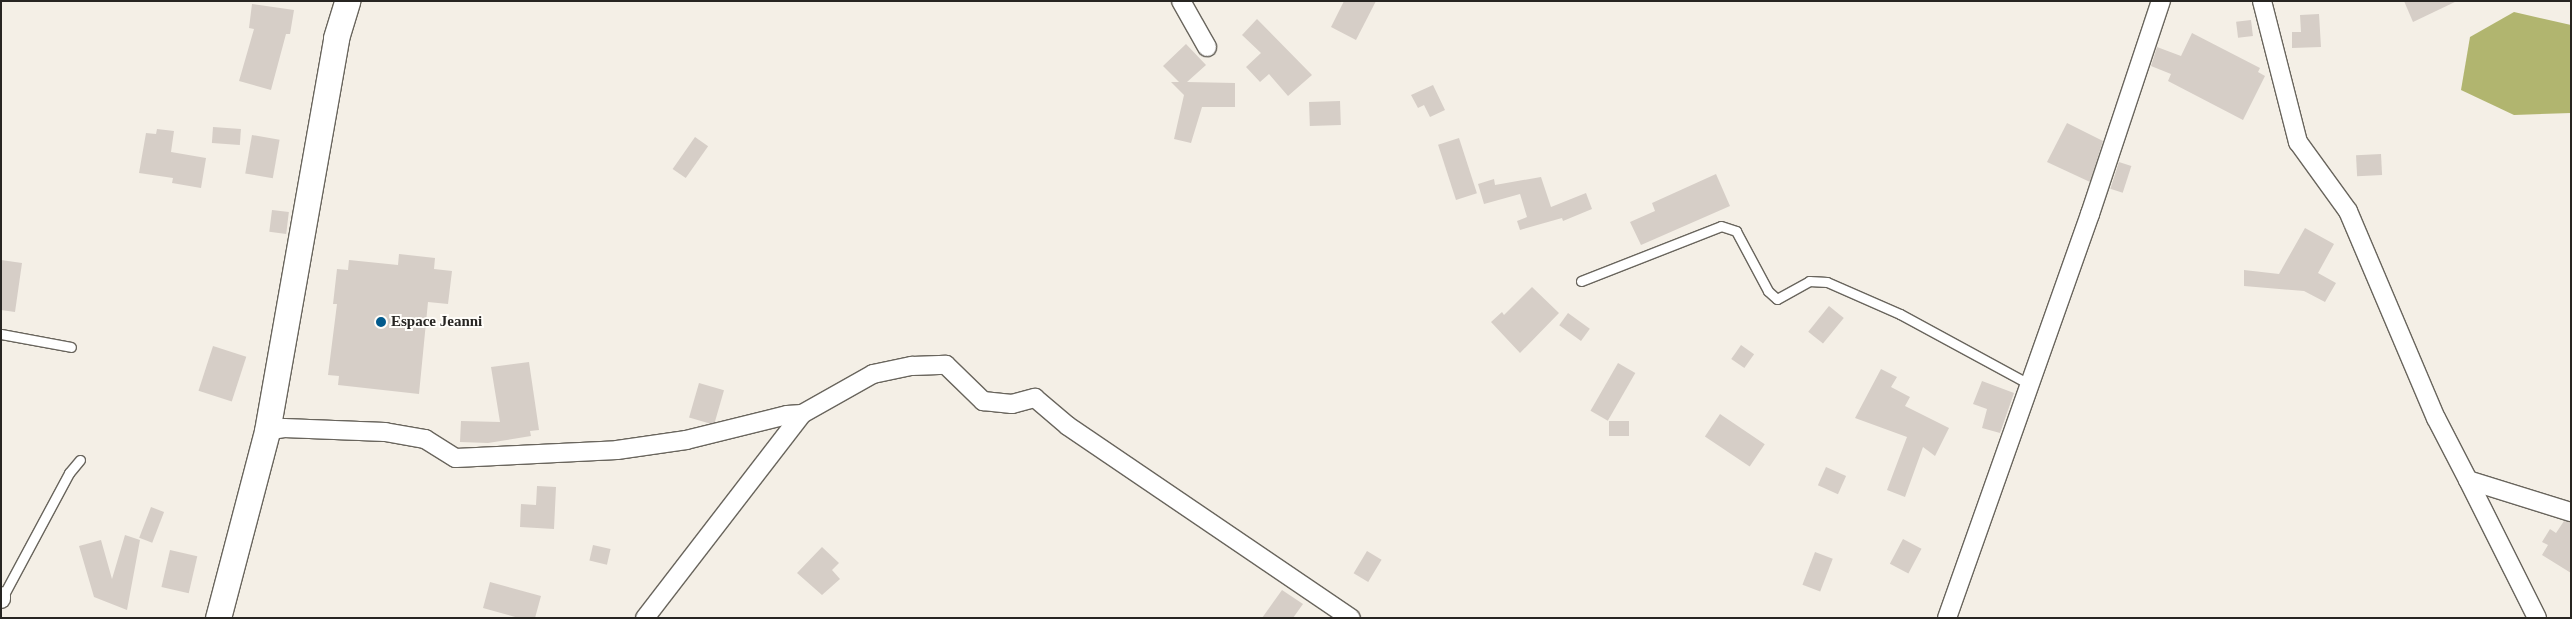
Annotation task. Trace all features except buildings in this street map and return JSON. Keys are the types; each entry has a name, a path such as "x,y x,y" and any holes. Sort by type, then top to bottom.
{"main road":[{"path":"218,618 267,431 336,38 347,1"}],"street":[{"path":"1181,1 1207,47"},
{"path":"1947,618 2161,1"},
{"path":"2262,1 2298,142 2348,211 2436,418 2537,618"},
{"path":"645,618 802,414 873,374 912,366 946,365 983,401 1012,404 1035,398 1068,426 1351,618"},
{"path":"267,431 284,428 385,432 425,439 456,458 617,450 686,440 787,415 802,414"},
{"path":"2468,480 2571,512"}],"lane":[{"path":"1581,281 1721,226 1736,231 1768,291 1777,299 1808,281 1827,282 1900,314 2029,384"},
{"path":"1,334 71,347"},
{"path":"1,598 69,473 80,460"}],"green space":[{"path":"2514,12 2571,25 2571,113 2514,115 2461,90 2470,37"}],"place":[{"name":"Espace Jeanni","path":"381,322"}]}
